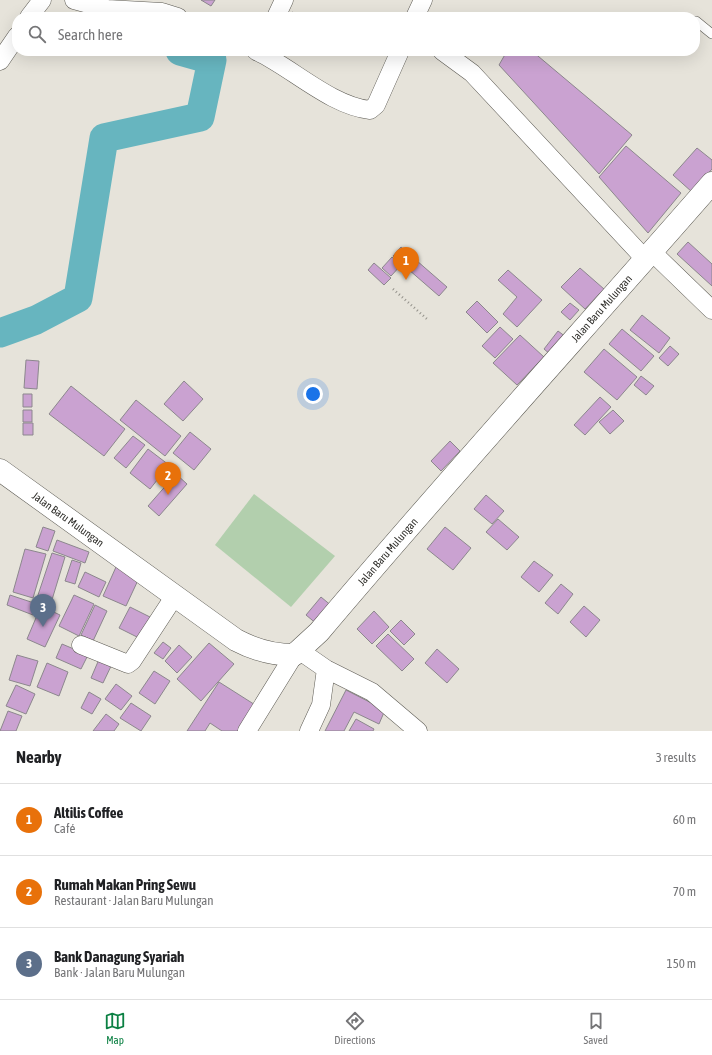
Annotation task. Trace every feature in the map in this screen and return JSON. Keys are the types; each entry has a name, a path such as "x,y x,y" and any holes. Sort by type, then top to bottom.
{"main road":[{"name":"Jalan Baru Mulungan","path":"0,470 174,597 236,640 252,648 275,655 297,653 319,632 527,391 603,308 712,182"}],"street":[{"path":"33,12 42,0"},
{"path":"74,0 107,9 162,12"},
{"path":"278,12 284,0"},
{"path":"417,12 423,0"},
{"path":"0,61 12,43"},
{"path":"266,56 332,96 361,109 370,110 376,105 398,56"},
{"path":"449,56 472,73 648,255 712,310"},
{"path":"81,645 128,664 132,661 174,597"},
{"path":"247,731 297,653 372,692 418,731"},
{"path":"309,731 321,705 326,669"}],"lane":[{"path":"700,24 712,34"}],"path":[{"path":"393,289 428,319"}],"green space":[{"path":"254,494 335,556 291,607 215,545"}],"building":[{"path":"201,0 215,0 211,6"},
{"path":"504,56 538,56 632,135 599,174 499,65"},
{"path":"626,146 681,193 648,233 599,177"},
{"path":"697,148 712,160 712,169 692,192 673,175"},
{"path":"688,242 712,264 712,286 677,254"},
{"path":"401,247 447,287 439,296 393,256"},
{"path":"392,257 401,265 391,276 382,268"},
{"path":"374,263 391,278 384,285 368,270"},
{"path":"580,268 604,289 585,309 561,287"},
{"path":"508,270 542,300 517,327 503,314 517,297 498,280"},
{"path":"477,301 498,322 487,333 466,312"},
{"path":"570,303 579,310 570,320 561,312"},
{"path":"642,315 670,338 659,353 630,330"},
{"path":"500,327 513,339 495,358 482,346"},
{"path":"622,329 654,356 641,371 609,344"},
{"path":"558,331 566,337 551,355 544,349"},
{"path":"520,335 544,357 517,385 493,363"},
{"path":"670,346 679,354 668,366 659,358"},
{"path":"604,349 637,377 617,400 584,372"},
{"path":"26,360 39,361 37,389 24,388"},
{"path":"641,376 654,386 646,395 634,385"},
{"path":"184,381 203,399 183,421 164,404"},
{"path":"71,386 125,429 104,456 49,414"},
{"path":"23,394 32,394 32,407 23,407"},
{"path":"600,397 611,407 585,435 574,425"},
{"path":"136,400 181,436 165,456 120,420"},
{"path":"23,410 32,410 32,422 23,422"},
{"path":"613,410 624,421 610,434 599,422"},
{"path":"23,423 33,423 33,435 23,435"},
{"path":"190,432 211,449 194,470 173,453"},
{"path":"133,436 145,445 126,468 114,458"},
{"path":"450,441 460,451 441,471 431,461"},
{"path":"148,449 169,465 150,489 130,473"},
{"path":"176,474 187,484 159,516 148,506"},
{"path":"486,495 504,511 492,524 474,509"},
{"path":"498,519 519,537 507,550 486,532"},
{"path":"43,527 55,531 48,551 36,547"},
{"path":"445,527 471,548 453,570 427,549"},
{"path":"57,540 89,552 85,563 53,551"},
{"path":"25,549 46,554 33,598 13,592"},
{"path":"52,553 65,557 51,603 37,598"},
{"path":"72,560 81,563 75,584 65,581"},
{"path":"534,561 553,575 539,592 521,577"},
{"path":"116,567 139,578 126,606 103,596"},
{"path":"85,572 106,582 99,597 78,587"},
{"path":"561,584 573,594 558,614 545,603"},
{"path":"10,595 37,604 33,615 7,605"},
{"path":"74,595 94,604 79,636 59,626"},
{"path":"321,597 333,607 318,625 306,615"},
{"path":"95,605 107,611 93,641 81,635"},
{"path":"41,606 60,615 45,647 27,639"},
{"path":"584,606 600,620 586,637 570,622"},
{"path":"130,607 154,619 143,640 119,628"},
{"path":"374,611 389,627 372,644 357,629"},
{"path":"401,620 415,634 404,645 390,631"},
{"path":"388,634 414,659 402,671 376,646"},
{"path":"163,642 171,648 163,659 154,653"},
{"path":"209,643 234,664 201,701 177,679"},
{"path":"62,644 88,655 81,669 56,658"},
{"path":"179,645 192,657 177,673 165,661"},
{"path":"437,649 459,669 447,683 425,663"},
{"path":"17,655 38,661 30,686 9,680"},
{"path":"100,657 113,662 103,683 91,678"},
{"path":"47,663 68,672 59,696 37,687"},
{"path":"154,671 170,681 155,704 139,693"},
{"path":"219,682 260,708 245,731 222,731 210,723 205,731 187,731"},
{"path":"116,684 132,696 121,710 105,699"},
{"path":"16,685 35,694 26,714 6,706"},
{"path":"346,690 385,710 379,724 354,712 344,731 325,731"},
{"path":"89,692 101,699 92,714 81,708"},
{"path":"131,703 151,716 141,731 120,718"},
{"path":"8,711 22,716 16,731 0,731"},
{"path":"106,714 119,724 114,731 93,731"},
{"path":"356,719 374,729 373,731 349,731"}],"waterway":[{"path":"0,333 36,320 78,298 104,138 200,117 212,60 198,56"}],"place":[{"name":"Altilis Coffee","path":"406,280"},
{"name":"Rumah Makan Pring Sewu","path":"168,495"},
{"name":"Bank Danagung Syariah","path":"43,627"}]}
